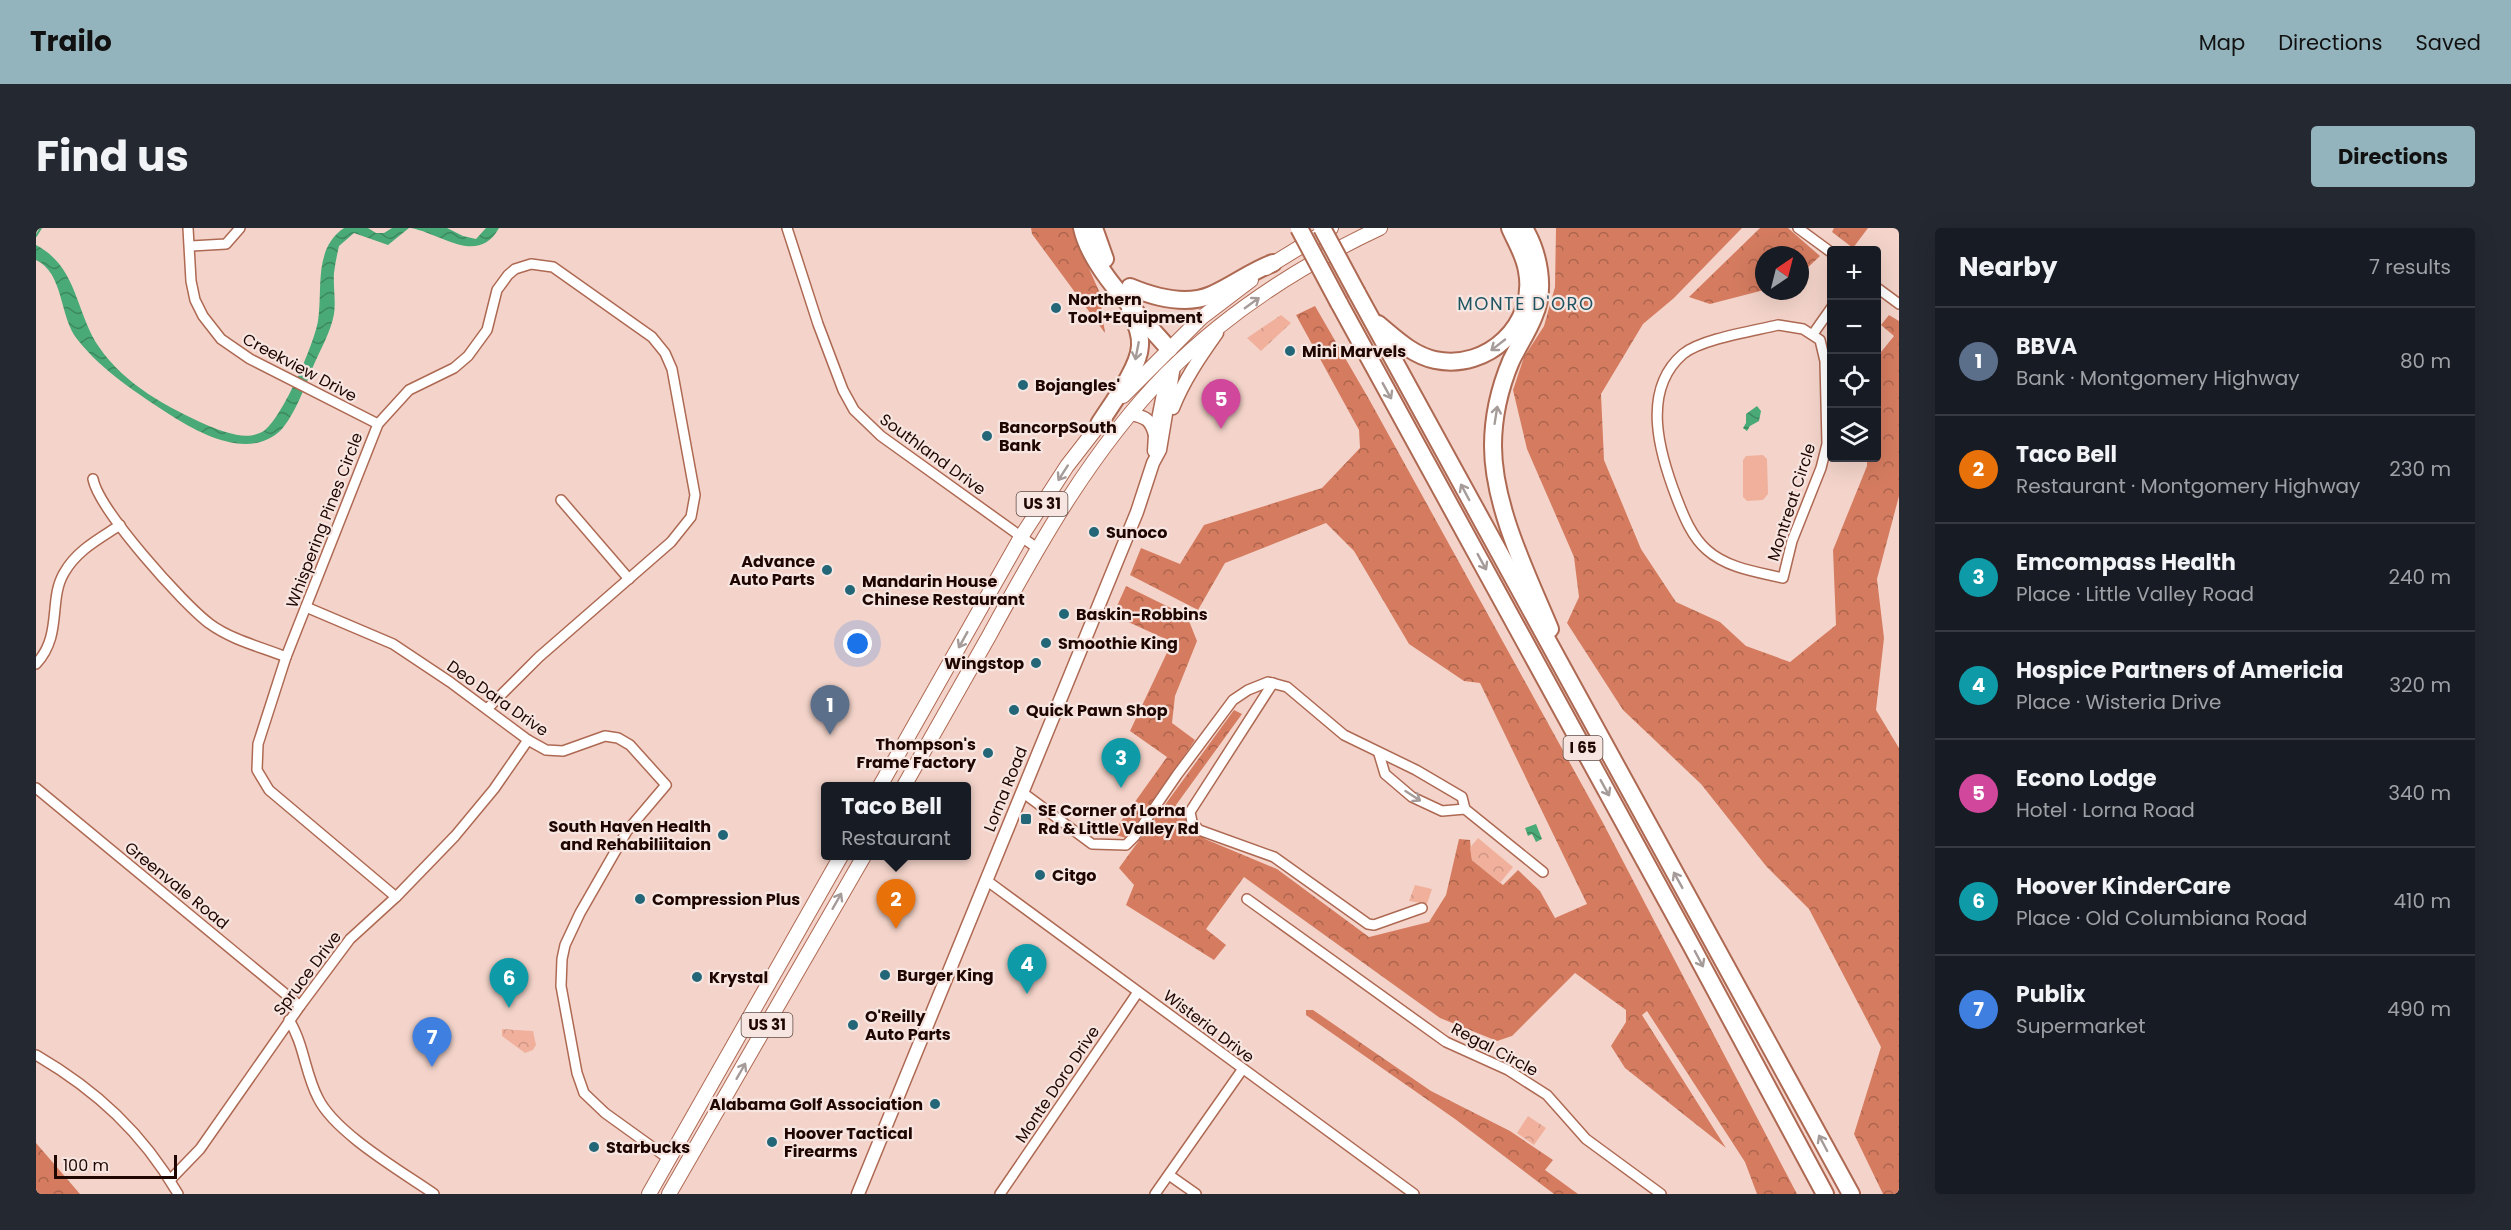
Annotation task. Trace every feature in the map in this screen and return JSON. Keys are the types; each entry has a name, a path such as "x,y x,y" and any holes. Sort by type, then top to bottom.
{"highway":[{"path":"1082,228 1085,241 1098,266 1127,291 1151,296 1186,300 1209,296 1273,263"},
{"path":"1094,228 1103,257 1127,291 1173,345"},
{"name":"I 65","path":"1299,228 1825,1194"},
{"name":"I 65","path":"1322,228 1583,709 1709,938 1734,977 1851,1194"},
{"path":"1370,317 1406,347 1433,360 1447,362 1472,359 1493,350 1512,332 1525,307 1527,271 1517,230"},
{"path":"1517,230 1536,259 1540,285 1539,302 1507,373 1496,414 1493,446 1497,480 1508,521 1527,574 1583,709"},
{"path":"1099,424 1132,369 1140,347 1138,327 1127,291"}],"main road":[{"name":"US 31","path":"882,782 1021,537 1067,466 1099,424 1201,318 1273,263 1331,228"},
{"name":"US 31","path":"906,782 1037,548 1077,485 1122,423 1171,370 1223,324 1298,271 1380,228"},
{"path":"1171,370 1173,345"},
{"name":"US 31","path":"649,1194 838,860"},
{"name":"US 31","path":"669,1194 861,860"}],"street":[{"name":"Creekview Drive","path":"188,228 195,300 214,332 238,353 378,424"},
{"path":"191,246 226,244 240,228"},
{"name":"Southland Drive","path":"787,228 818,324 843,390 854,410 881,436 1037,548"},
{"path":"1798,228 1827,250"},
{"name":"Whispering Pines Circle","path":"396,897 269,790 260,777 256,762 258,744 286,657 378,424 409,390 454,368 468,356 487,330 497,290 515,269 531,264 553,267 652,337 664,353 672,369 695,495 691,517 671,542 539,657 487,709"},
{"path":"1881,290 1899,304"},
{"path":"1813,334 1827,315"},
{"path":"1167,420 1195,363 1223,324"},
{"name":"Montreat Circle","path":"1778,325 1791,326 1813,334 1820,340 1825,361 1827,431 1824,457 1792,541 1783,578 1742,568 1718,558 1706,549 1690,528 1665,467 1659,442 1658,401 1667,372 1684,353 1696,346 1778,325"},
{"path":"1825,361 1830,354"},
{"name":"Lorna Road","path":"858,1194 1137,512 1153,463 1160,450 1167,420 1171,370"},
{"name":"Lorna Road","path":"1153,463 1155,435 1171,370"},
{"path":"1131,414 1143,416 1151,422 1155,435"},
{"path":"93,479 100,497 120,525 197,614 223,632 286,657"},
{"path":"561,500 629,579"},
{"path":"36,664 51,640 63,574 81,551 120,525"},
{"name":"Deo Dara Drive","path":"306,607 393,644 528,740 546,750 563,751 605,736 618,738 630,745 666,784 627,831 580,913 565,945 561,986 577,1073 584,1093 620,1125 669,1159"},
{"path":"1022,792 1092,844 1126,845 1135,836 1233,700 1248,690 1268,682 1287,687 1344,735 1416,770 1462,797 1466,809 1543,872"},
{"path":"1273,683 1190,812 1192,822 1198,830 1274,857 1368,924 1374,925 1422,908"},
{"name":"Spruce Drive","path":"170,1180 200,1149 289,1020 350,939 396,897 455,836 494,789 528,740"},
{"path":"1379,754 1385,774 1412,797 1442,811 1466,809"},
{"name":"Greenvale Road","path":"36,788 300,1006"},
{"name":"Wisteria Drive","path":"986,880 1414,1194"},
{"name":"Regal Circle","path":"1247,898 1446,1042 1508,1070 1547,1095 1586,1139 1662,1194"},
{"name":"Monte Doro Drive","path":"1000,1194 1138,992"},
{"path":"289,1020 318,1099 332,1116 350,1134 434,1194"},
{"path":"36,1055 100,1097 130,1126 178,1194"},
{"path":"1155,1194 1242,1070"},
{"path":"1169,1174 1196,1194"}],"green space":[{"path":"1031,228 1074,228 1074,235 1099,291 1105,333 1032,234"},
{"path":"1556,228 1742,228 1674,298 1643,324 1601,394 1604,460 1641,549 1676,602 1720,622 1746,646 1790,662 1836,625 1833,550 1867,462 1881,462 1881,352 1894,336 1881,325 1889,315 1899,321 1899,496 1877,579 1884,638 1876,710 1899,748 1899,1194 1883,1194 1854,1134 1881,1047 1809,909 1766,866 1701,784 1623,710 1567,623 1579,597 1574,557 1527,449 1513,390 1524,357 1544,326 1555,287"},
{"path":"1760,228 1788,228 1809,246 1755,246 1755,292 1710,304 1689,297"},
{"path":"1834,228 1868,228 1854,246 1850,246 1832,232"},
{"path":"1809,246 1820,256 1809,266"},
{"path":"1315,306 1602,821 1797,1194 1757,1194 1745,1162 1647,1011 1642,1015 1726,1148 1625,1068 1611,1046 1626,1022 1626,1010 1575,973 1512,1036 1497,1041 1440,1018 1244,877 1206,929 1226,945 1214,960 1126,905 1134,885 1119,868 1234,710 1242,714 1176,805 1205,839 1277,869 1369,937 1429,922 1446,895 1459,839 1470,840 1472,860 1503,885 1518,870 1540,891 1555,918 1587,904 1480,683 1464,681 1409,644 1354,551 1326,523 1225,563 1198,610 1130,575 1141,548 1180,564 1204,525 1322,488 1360,448 1359,430 1296,315"},
{"path":"1281,315 1291,323 1261,351 1247,338"},
{"path":"1763,455 1767,459 1768,494 1763,500 1747,501 1743,497 1743,460 1746,456"},
{"path":"1126,586 1187,616 1197,641 1175,696 1172,723 1195,740 1126,838 1112,834 1167,757 1130,731 1172,642 1113,615"},
{"path":"1478,838 1513,867 1500,883 1472,860 1470,848"},
{"path":"1415,885 1432,889 1427,904 1409,901"},
{"path":"1306,1010 1313,1010 1431,1091 1510,1131 1553,1160 1545,1170 1578,1194 1554,1194 1455,1119 1306,1015"},
{"path":"502,1029 533,1031 536,1045 533,1050 525,1053 502,1036"},
{"path":"1528,1116 1546,1128 1534,1145 1517,1133"},
{"path":"36,1143 80,1194 36,1194"}],"water":[{"path":"344,228 368,228 376,233 384,233 392,228 409,228 388,245 354,233 339,246 334,273 334,314 328,335 299,401 286,424 269,439 255,443 241,444 211,437 172,416 109,372 87,351 71,330 52,275 36,260 36,245 50,254 60,265 99,347 109,361 134,384 163,403 209,426 244,436 259,434 265,430 280,410 297,379 311,346 318,321 323,258 334,237"},
{"path":"411,228 447,228 463,236 476,239 486,228 499,228 490,239 481,245 470,246 447,241"},
{"path":"1757,406 1761,411 1759,421 1750,426 1747,431 1743,428 1746,423 1746,414"},
{"path":"1536,824 1542,839 1536,842 1532,834 1528,836 1525,828"}],"waterway":[{"path":"36,236 41,228"}],"place":[{"name":"Northern Tool+Equipment","path":"1056,308"},
{"name":"Mini Marvels","path":"1290,351"},
{"name":"Bojangles'","path":"1023,385"},
{"name":"Econo Lodge","path":"1221,429"},
{"name":"BancorpSouth Bank","path":"987,436"},
{"name":"Sunoco","path":"1094,532"},
{"name":"Advance Auto Parts","path":"827,570"},
{"name":"Mandarin House Chinese Restaurant","path":"850,590"},
{"name":"Baskin-Robbins","path":"1064,614"},
{"name":"Smoothie King","path":"1046,643"},
{"name":"Wingstop","path":"1036,663"},
{"name":"Quick Pawn Shop","path":"1014,710"},
{"name":"BBVA","path":"830,735"},
{"name":"Thompson's Frame Factory","path":"988,753"},
{"name":"Emcompass Health","path":"1121,788"},
{"name":"SE Corner of Lorna Rd & Little Valley Rd","path":"1026,819"},
{"name":"South Haven Health and Rehabiliitaion","path":"723,835"},
{"name":"Citgo","path":"1040,875"},
{"name":"Compression Plus","path":"640,899"},
{"name":"Taco Bell","path":"896,929"},
{"name":"Burger King","path":"885,975"},
{"name":"Krystal","path":"697,977"},
{"name":"Hospice Partners of Americia","path":"1027,994"},
{"name":"Hoover KinderCare","path":"509,1008"},
{"name":"O'Reilly Auto Parts","path":"853,1025"},
{"name":"Publix","path":"432,1067"},
{"name":"Alabama Golf Association","path":"935,1104"},
{"name":"Hoover Tactical Firearms","path":"772,1142"},
{"name":"Starbucks","path":"594,1147"}],"district":[{"name":"MONTE D'ORO","path":"1526,304"}]}
